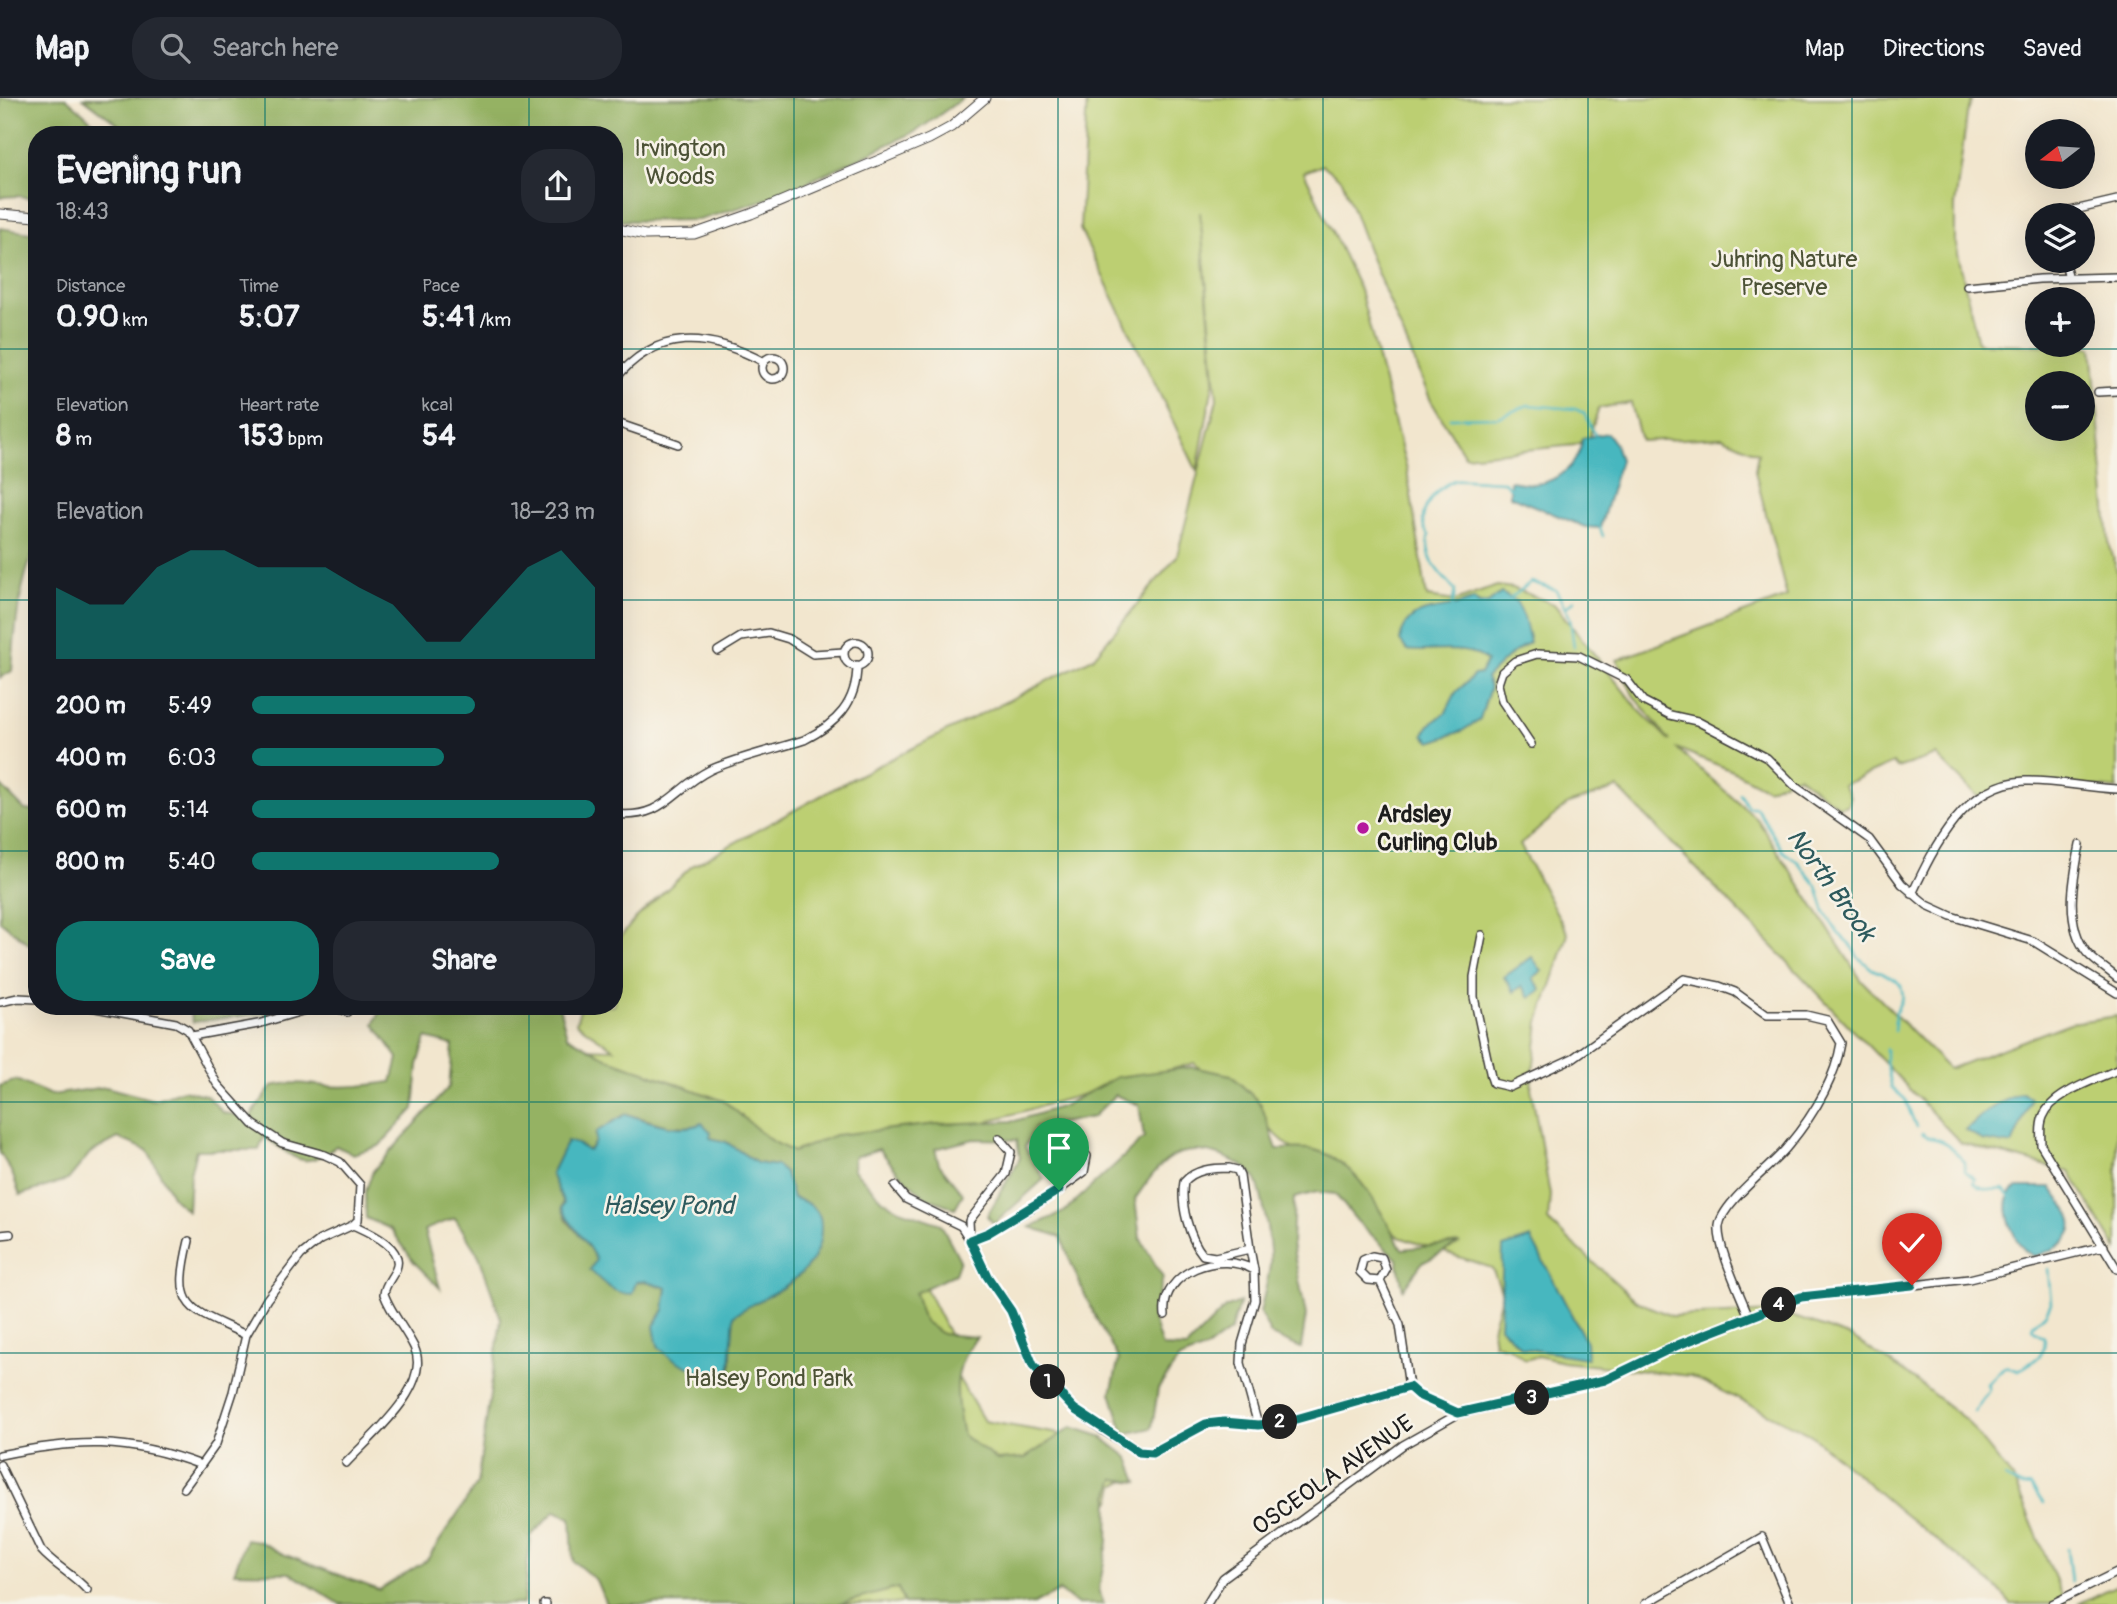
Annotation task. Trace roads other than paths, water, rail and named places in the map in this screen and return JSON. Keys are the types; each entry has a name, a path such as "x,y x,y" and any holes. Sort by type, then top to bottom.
{"street":[{"path":"623,231 645,235 694,234 751,214 929,139 951,127 985,98"},
{"path":"2095,205 2117,200"},
{"path":"0,214 28,216"},
{"path":"2068,273 2069,278"},
{"path":"1967,286 2039,279 2117,277"},
{"path":"624,369 645,353 668,344 692,340 725,344 764,362"},
{"path":"2098,392 2117,391"},
{"path":"623,425 678,444"},
{"path":"718,651 741,637 769,634 789,639 813,654 844,652 851,643 864,645 867,658 857,665 847,661 844,652"},
{"path":"1531,744 1502,701 1498,684 1502,672 1515,661 1537,654 1579,656 1627,680 1643,701 1670,715 1697,720 1767,758 1796,787 1869,839 1902,884 1927,905 1951,916 2033,941 2117,993"},
{"path":"623,814 637,814 658,808 712,770 816,734 850,702 856,686 857,665"},
{"path":"1912,894 1929,856 1952,823 1991,790 2007,783 2025,781 2117,789"},
{"path":"2080,845 2074,878 2073,925 2088,953 2117,978"},
{"path":"1482,935 1474,977 1474,997 1491,1077 1493,1083 1503,1087 1521,1083 1573,1058 1684,979 1735,992 1767,1015 1806,1015 1827,1020 1841,1042 1838,1063 1822,1096 1788,1147 1727,1208 1719,1226 1725,1258 1749,1317"},
{"path":"0,1002 28,999"},
{"path":"138,1015 176,1024 188,1030 217,1084 253,1125 282,1143 340,1162 360,1185 358,1220 320,1240 301,1255 267,1299 246,1335 221,1432 216,1444 184,1488"},
{"path":"192,1035 288,1015"},
{"path":"2117,1070 2064,1095 2043,1114 2040,1126 2041,1145 2117,1269"},
{"path":"970,1240 969,1221 1006,1174 1011,1152 999,1138"},
{"path":"970,1240 988,1233 1059,1190 1084,1172 1087,1156"},
{"path":"1250,1249 1215,1257 1203,1255 1197,1248 1185,1207 1183,1188 1184,1182 1191,1174 1222,1168 1237,1170 1242,1183 1254,1270 1255,1300 1242,1344 1241,1363 1258,1425"},
{"path":"895,1186 906,1199 961,1226 987,1276 1011,1311 1033,1365 1074,1409 1139,1452 1152,1453 1206,1424 1224,1422 1258,1425 1289,1421 1409,1387"},
{"path":"346,1463 410,1393 418,1368 414,1347 384,1294 384,1288 397,1268 397,1258 377,1237 353,1225"},
{"path":"0,1235 10,1234"},
{"path":"189,1241 182,1281 186,1300 192,1310 246,1335"},
{"name":"OSCEOLA AVENUE","path":"1207,1604 1223,1578 1403,1445 1458,1413 1605,1380 1678,1345 1801,1297 1969,1279 2104,1246"},
{"path":"1165,1315 1164,1304 1170,1291 1182,1276 1195,1268 1224,1262 1243,1264 1254,1270"},
{"path":"1380,1281 1400,1325 1409,1387 1418,1395 1458,1413"},
{"path":"0,1455 61,1444 105,1443 148,1448 201,1465"},
{"path":"0,1465 41,1550 49,1559 78,1579 87,1590"},
{"path":"1645,1604 1762,1537 1790,1604"},
{"path":"2052,1604 2117,1572"}],"water":[{"path":"1607,433 1615,444 1620,460 1600,528 1585,527 1510,496 1510,481 1533,484 1551,480 1573,463 1581,447 1582,438"},
{"path":"1501,593 1516,601 1524,617 1530,642 1510,655 1486,678 1490,687 1480,719 1462,731 1431,742 1424,735 1428,726 1446,712 1456,692 1474,675 1480,674 1487,661 1469,652 1407,650 1400,641 1404,628 1410,619 1429,610 1474,599 1479,604 1488,603"},
{"path":"1532,957 1542,971 1533,978 1541,990 1530,998 1522,986 1514,992 1504,977"},
{"path":"2022,1093 2031,1097 2030,1103 2012,1145 1982,1140 1966,1130 1992,1108"},
{"name":"Halsey Pond","path":"626,1114 674,1127 702,1123 711,1132 710,1138 726,1142 757,1163 777,1166 785,1173 793,1198 809,1204 819,1215 819,1244 813,1259 803,1271 777,1291 734,1315 729,1379 691,1368 659,1347 654,1326 664,1310 667,1288 646,1281 636,1282 632,1294 625,1294 604,1283 590,1270 596,1260 562,1208 564,1203 551,1174 567,1141 589,1151 595,1142 596,1132"},
{"path":"2018,1187 2051,1187 2070,1215 2072,1230 2068,1237 2049,1251 2034,1256 2021,1246 2012,1230 2007,1210 2008,1202 2011,1193"},
{"path":"1531,1238 1586,1342 1587,1358 1522,1348 1500,1327 1503,1247"}],"waterway":[{"path":"1450,418 1499,417 1528,405 1575,409 1584,413 1595,435"},
{"name":"North Brook","path":"1452,607 1455,590 1434,566 1429,552 1429,535 1423,520 1428,503 1440,489 1455,480 1504,482 1510,488"},
{"name":"North Brook","path":"1600,528 1603,536"},
{"name":"North Brook","path":"1511,598 1531,582 1556,590 1570,618 1574,647"},
{"name":"North Brook","path":"1566,607 1575,600"},
{"name":"North Brook","path":"1740,794 1748,807 1756,807 1783,851 1798,862 1817,886 1825,912 1858,957 1872,969 1896,980 1901,986 1903,996 1896,1012 1894,1031"},
{"name":"North Brook","path":"1886,1049 1892,1088 1905,1099 1916,1127"},
{"name":"North Brook","path":"1922,1133 1949,1145 1965,1162 1965,1171 1975,1179 1973,1182 1987,1189 2003,1189 2010,1196"},
{"name":"North Brook","path":"1974,1412 1989,1390 1987,1384 2005,1366 2018,1371 2037,1358 2044,1349 2044,1337 2032,1329 2051,1303 2048,1269"},
{"name":"North Brook","path":"2005,1478 2022,1487 2031,1486 2043,1503"},
{"name":"North Brook","path":"2067,1548 2071,1582"}],"place":[{"name":"Ardsley Curling Club","path":"1363,828"}],"park label":[{"name":"Irvington Woods","path":"680,162"},
{"name":"Juhring Nature Preserve","path":"1784,273"},
{"name":"Halsey Pond Park","path":"769,1378"}]}
